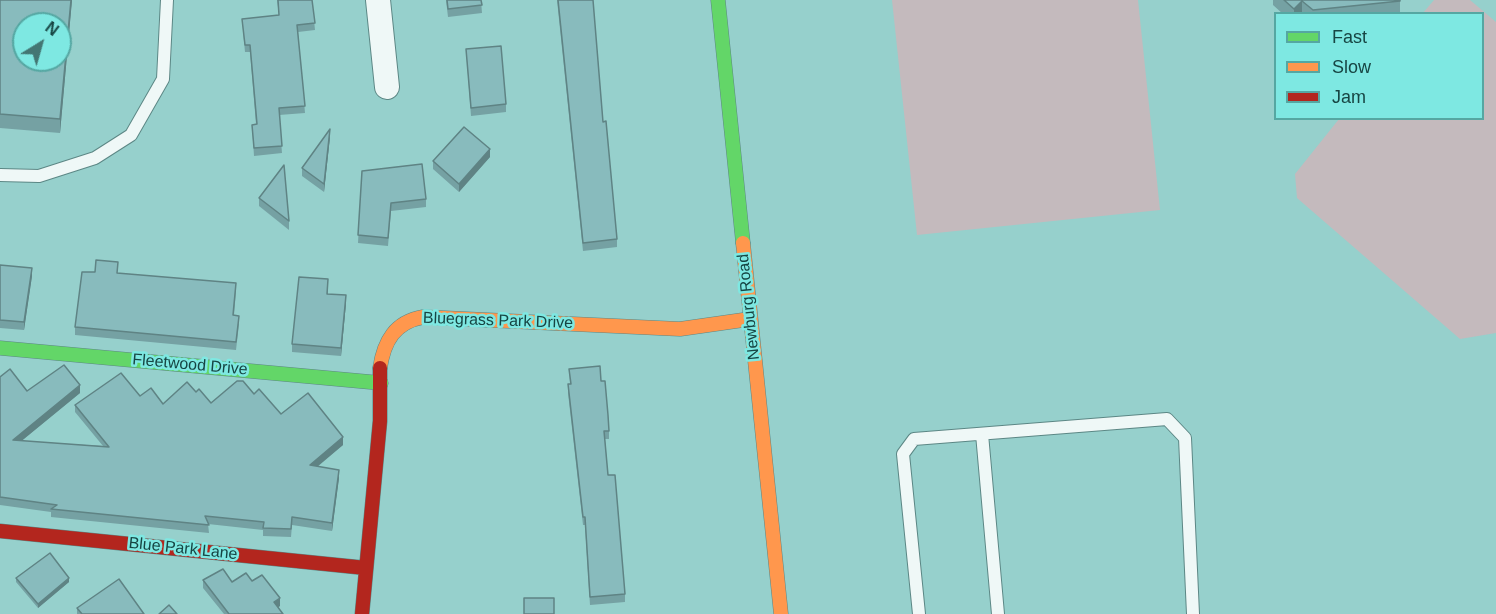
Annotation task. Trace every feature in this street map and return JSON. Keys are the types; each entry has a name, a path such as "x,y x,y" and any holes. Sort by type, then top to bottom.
{"street":[{"path":"378,0 387,87"},
{"name":"Newburg Road","path":"718,0 781,614"},
{"name":"Bluegrass Park Drive","path":"362,614 381,383 381,356 387,340 398,325 411,318 430,316 680,329 750,319"},
{"name":"Fleetwood Drive","path":"0,348 381,383"},
{"name":"Blue Park Lane","path":"0,531 366,568"}],"lane":[{"path":"0,175 39,176 94,158 131,135 164,79 167,0"},
{"path":"919,614 903,454 914,439 1167,419 1185,438 1192,614"},
{"path":"982,434 998,614"}],"shaded area":[{"path":"892,0 1138,0 1160,210 917,235"},
{"path":"1434,0 1470,0 1496,22 1496,333 1460,339 1297,198 1295,174 1338,120 1484,120 1484,12 1424,12"}],"building":[{"path":"0,0 71,0 70,12 12,12 12,72 64,72 60,119 0,114"},
{"path":"278,0 312,0 315,23 297,25 305,106 279,108 282,146 254,148 252,125 257,124 250,45 245,45 242,19 279,15"},
{"path":"447,0 481,0 482,5 448,9"},
{"path":"558,0 593,0 603,122 606,121 617,239 583,243"},
{"path":"1284,0 1400,1 1313,10 1302,1 1294,9"},
{"path":"501,46 506,104 471,108 466,49"},
{"path":"464,127 490,149 459,184 433,161"},
{"path":"330,129 324,184 302,168"},
{"path":"422,164 426,199 391,203 388,238 358,235 362,171"},
{"path":"284,165 289,221 259,198"},
{"path":"96,260 118,262 117,273 236,283 233,315 239,316 236,342 75,327 82,272 95,272"},
{"path":"0,265 32,268 24,322 0,320"},
{"path":"299,277 328,279 327,294 346,295 341,348 292,344"},
{"path":"64,365 80,385 13,440 109,447 75,405 121,373 140,396 151,388 163,404 187,382 196,392 199,389 211,403 237,381 243,381 254,394 259,389 281,414 308,393 343,437 310,465 339,470 332,523 292,517 291,529 263,528 264,522 205,516 209,525 51,509 57,505 0,497 0,377 10,369 27,391"},
{"path":"600,366 601,381 605,381 608,415 609,431 604,431 608,475 615,475 625,594 590,597 585,517 583,517 568,384 571,384 569,369"},
{"path":"50,553 69,578 38,604 16,578"},
{"path":"223,569 232,582 246,573 252,581 262,575 280,598 274,602 283,614 229,614 203,580"},
{"path":"119,579 144,614 82,614 77,608"},
{"path":"524,598 554,598 554,614 524,614"},
{"path":"169,605 177,614 159,614"}],"traffic: fast":[{"path":"718,0 743,243"},
{"path":"0,348 381,383"}],"traffic: slow":[{"path":"743,243 781,614"},
{"path":"380,368 384,349 392,334 405,323 423,317 680,329 750,319"}],"traffic: jam":[{"path":"362,614 380,421 380,368"},
{"path":"0,531 366,568"}]}
